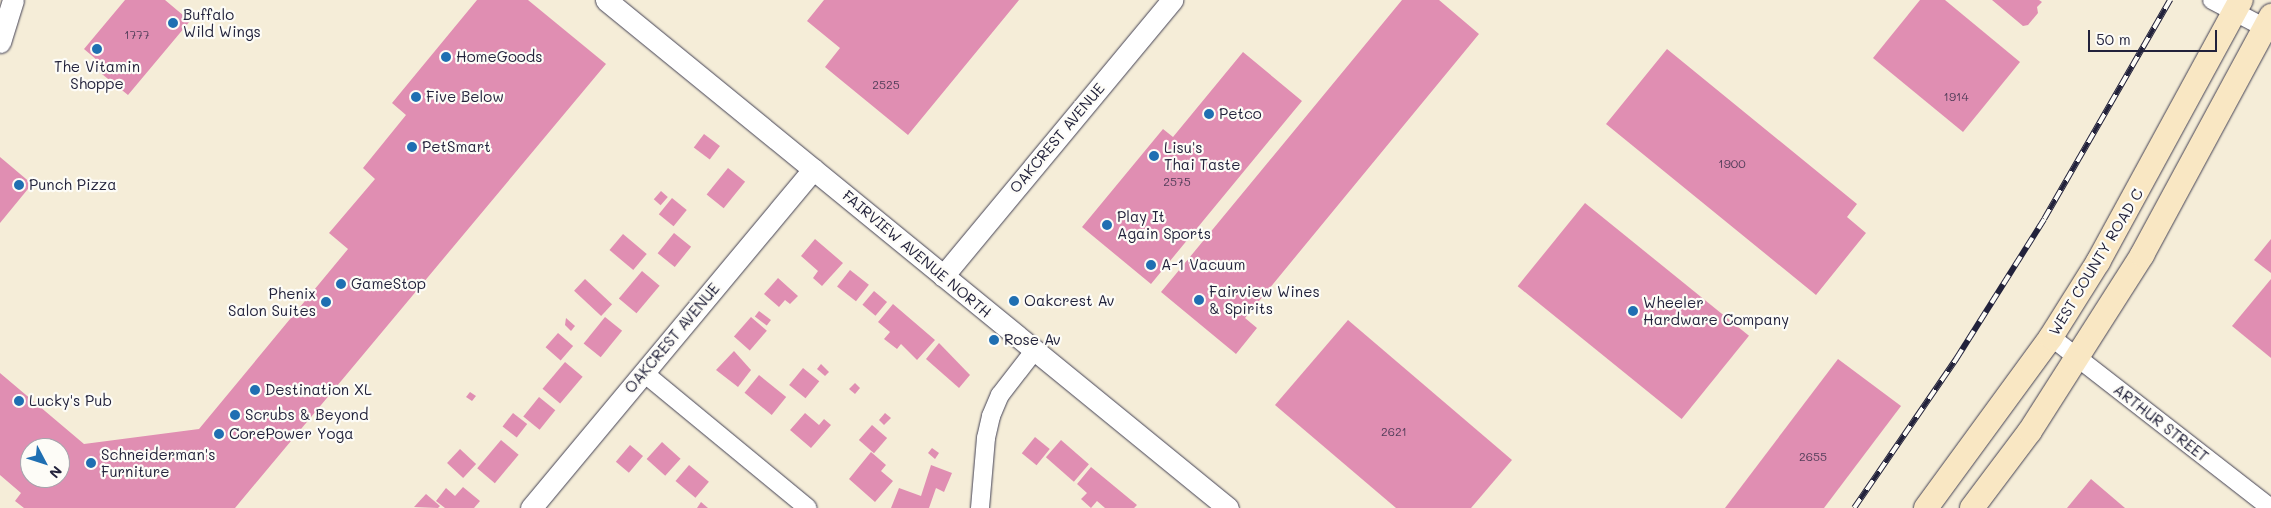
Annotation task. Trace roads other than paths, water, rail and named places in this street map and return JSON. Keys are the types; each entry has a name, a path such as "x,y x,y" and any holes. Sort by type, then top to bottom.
{"main road":[{"name":"WEST COUNTY ROAD C","path":"1926,508 2050,337 2136,196 2238,6"},
{"name":"WEST COUNTY ROAD C","path":"1972,508 2030,431 2075,356 2142,255 2269,25"}],"street":[{"path":"0,42 13,0"},
{"name":"FAIRVIEW AVENUE NORTH","path":"606,0 1228,508"},
{"name":"OAKCREST AVENUE","path":"943,276 1172,0"},
{"path":"2212,0 2238,6 2269,25"},
{"name":"OAKCREST AVENUE","path":"531,508 813,169"},
{"name":"ARTHUR STREET","path":"2050,337 2271,508"},
{"path":"980,508 986,438 991,416 1000,395 1034,351"},
{"path":"644,372 808,508"}],"railway":[{"path":"1854,508 1956,359 2044,219 2170,0"}],"place":[{"name":"Buffalo Wild Wings","path":"173,23"},
{"name":"The Vitamin Shoppe","path":"97,49"},
{"name":"HomeGoods","path":"446,57"},
{"name":"Five Below","path":"416,97"},
{"name":"Petco","path":"1209,114"},
{"name":"PetSmart","path":"412,147"},
{"name":"Lisu's Thai Taste","path":"1154,156"},
{"name":"Punch Pizza","path":"19,185"},
{"name":"Play It Again Sports","path":"1107,225"},
{"name":"A-1 Vacuum","path":"1151,265"},
{"name":"GameStop","path":"341,284"},
{"name":"Fairview Wines & Spirits","path":"1199,300"},
{"name":"Oakcrest Av","path":"1014,301"},
{"name":"Phenix Salon Suites","path":"326,302"},
{"name":"Wheeler Hardware Company","path":"1633,311"},
{"name":"Rose Av","path":"994,340"},
{"name":"Destination XL","path":"255,390"},
{"name":"Lucky's Pub","path":"19,401"},
{"name":"Scrubs & Beyond","path":"235,415"},
{"name":"CorePower Yoga","path":"219,434"},
{"name":"Schneiderman's Furniture","path":"91,463"}]}
